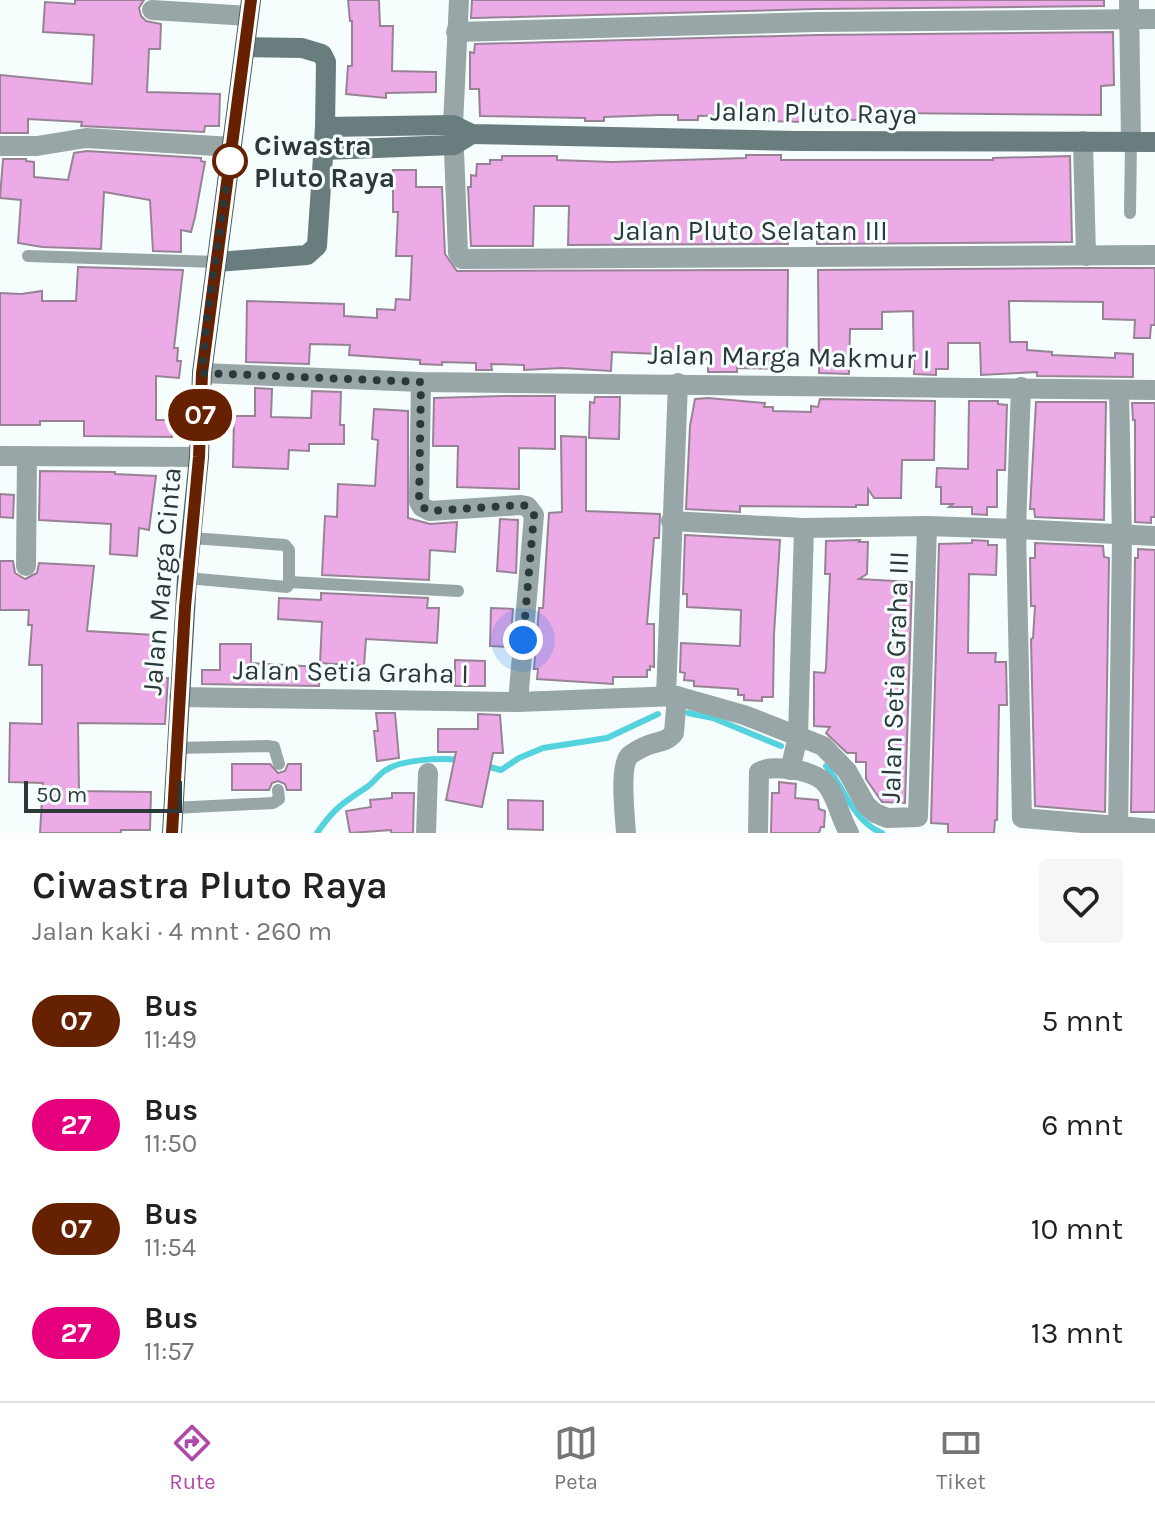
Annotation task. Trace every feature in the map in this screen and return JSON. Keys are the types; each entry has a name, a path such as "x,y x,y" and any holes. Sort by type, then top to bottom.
{"main road":[{"name":"Jalan Marga Cinta","path":"172,833 207,319 250,8"}],"street":[{"name":"Jalan Pluto Selatan III","path":"459,0 456,32 458,253 465,260 1155,255"},
{"path":"152,10 250,8"},
{"path":"1129,10 1131,142"},
{"path":"456,32 1129,10 1155,19"},
{"path":"217,262 307,255 315,250 324,150 326,62 322,54 302,48 245,47"},
{"name":"Jalan Pluto Raya","path":"325,127 459,135 813,141 1155,142"},
{"name":"Jalan Pluto Raya","path":"324,150 459,135"},
{"path":"0,146 37,146 86,138 232,147"},
{"path":"1083,141 1086,256"},
{"name":"Jalan Marga Makmur I","path":"202,373 421,382 1155,390"},
{"path":"421,382 419,502 422,507 430,511 521,505 527,506 534,515 518,702"},
{"path":"626,833 624,770 629,757 645,746 667,741 674,733 671,521 678,383"},
{"path":"1021,387 1016,529 1022,826 1155,829"},
{"path":"1118,830 1122,536 1119,390"},
{"path":"0,456 199,457"},
{"path":"26,566 27,456"},
{"path":"671,521 804,528 927,526 1155,536"},
{"name":"Jalan Setia Graha III","path":"798,736 823,746 833,756 847,771 866,805 875,813 887,818 918,817 927,526"},
{"path":"790,770 798,736 804,528"},
{"name":"Jalan Setia Graha I","path":"179,697 518,702 672,696 744,715 798,736"},
{"path":"758,833 759,772 766,768 819,777 836,796 845,830"},
{"path":"426,833 428,773"}],"lane":[{"path":"1130,213 1131,142"},
{"path":"28,256 217,262"},
{"path":"187,578 287,587 289,582 289,550 285,545 192,538"},
{"path":"289,582 458,591"},
{"path":"177,748 274,747 279,764"},
{"path":"173,808 273,803 279,799 278,790"}],"building":[{"path":"75,0 144,0 139,8 141,16 146,21 161,24 160,49 149,49 147,92 220,94 219,126 205,126 204,132 81,126 82,122 28,119 28,133 0,133 0,75 92,84 94,35 43,32 45,2 75,4"},
{"path":"348,0 379,0 380,26 393,26 392,71 436,72 436,92 386,93 386,98 346,94 348,66 352,66 352,21"},
{"path":"472,0 1104,0 1104,6 816,9 471,18"},
{"path":"1113,32 1114,85 1101,86 1101,115 889,113 879,114 879,120 850,120 850,114 806,114 806,122 760,121 760,115 698,116 698,120 678,120 678,115 660,115 604,117 604,121 585,121 585,118 480,116 479,89 470,89 470,52 474,53 475,44 816,35"},
{"path":"87,151 201,158 205,162 191,232 181,230 181,252 153,251 150,200 104,192 101,249 18,243 21,200 0,198 3,159 34,162 34,177 68,180 74,153"},
{"path":"746,155 781,155 781,160 993,160 1070,156 1072,242 817,244 817,235 788,235 788,244 568,245 569,206 534,206 533,246 471,246 468,187 471,187 471,175 476,176 477,164 490,164 490,160 502,160 502,156 557,156 557,160 612,162 746,158"},
{"path":"393,170 416,170 416,187 442,187 445,254 457,271 788,270 787,369 737,368 737,372 708,372 708,359 661,360 661,354 612,352 611,371 562,368 524,370 524,365 491,364 492,370 476,370 476,363 420,364 420,360 349,355 350,345 310,344 309,364 246,362 247,301 344,304 344,316 377,318 377,309 395,310 396,299 410,300 412,256 396,256 398,212 393,212"},
{"path":"78,267 183,270 174,348 178,348 177,361 181,361 179,378 156,376 156,420 173,420 172,437 84,436 84,421 0,425 0,293 42,291 42,301 76,301"},
{"path":"1155,268 1155,325 1151,325 1150,338 1134,338 1135,320 1103,319 1103,302 1009,301 1010,342 1027,342 1027,350 1052,352 1052,355 1115,358 1115,353 1133,354 1133,377 1037,376 1037,372 981,375 980,343 948,343 948,369 936,369 936,375 914,374 913,311 882,312 882,329 850,329 849,374 819,373 818,270"},
{"path":"255,388 272,389 271,417 311,418 312,391 341,392 340,425 344,425 344,444 309,444 309,451 289,450 288,469 233,467 234,416 255,416"},
{"path":"555,396 555,449 519,448 519,489 457,487 458,446 433,446 434,398"},
{"path":"595,397 620,397 619,439 589,438 590,402 594,403"},
{"path":"695,399 765,403 764,407 773,407 773,411 811,412 811,406 818,407 820,399 935,401 934,460 902,460 901,498 874,498 868,489 868,505 740,506 740,512 686,509 690,426"},
{"path":"969,401 998,401 998,404 1007,405 1005,470 997,470 997,507 987,507 987,515 972,514 972,507 941,504 941,487 936,487 937,468 968,469"},
{"path":"1036,402 1106,402 1104,520 1035,517 1034,509 1030,509"},
{"path":"1132,403 1155,403 1155,517 1151,517 1151,523 1135,522 1135,420"},
{"path":"374,409 408,411 408,518 430,524 457,522 455,552 430,550 429,580 322,575 325,516 337,517 338,484 375,486 378,440 372,439"},
{"path":"561,436 586,437 586,511 660,514 659,538 654,538 647,624 654,624 654,667 650,666 647,670 647,677 613,677 613,684 537,679 538,669 534,669 539,608 543,608 549,513 562,512"},
{"path":"40,471 156,476 149,530 139,528 137,556 110,554 111,524 39,520"},
{"path":"0,494 14,495 13,518 0,517"},
{"path":"500,519 518,520 516,573 497,571"},
{"path":"685,535 780,540 773,697 762,697 762,701 744,700 744,695 738,695 738,689 694,686 694,681 684,680 685,673 680,672 681,643 740,646 741,610 687,607 687,594 683,594"},
{"path":"972,540 997,545 996,575 969,574 968,653 996,653 995,662 1006,662 1007,705 999,705 997,820 994,833 948,833 948,824 931,823 939,544 972,543"},
{"path":"826,541 868,542 867,574 859,579 912,582 905,803 882,802 866,779 866,762 856,762 856,753 847,753 826,733 830,727 814,726 814,672 825,673 826,668 830,574 825,574"},
{"path":"1035,543 1103,546 1104,557 1109,558 1105,812 1035,806 1031,639 1035,606 1031,606 1030,558 1035,558"},
{"path":"1138,549 1155,550 1155,812 1131,812 1135,558 1138,558"},
{"path":"0,561 13,561 15,573 25,579 37,573 39,563 94,566 87,631 155,635 152,678 168,678 165,724 78,723 79,791 151,792 150,830 40,833 43,783 9,782 10,723 42,724 42,665 29,665 32,625 28,625 29,610 0,610"},
{"path":"321,593 428,598 427,608 439,608 437,643 366,639 364,666 320,663 322,622 278,619 279,598 321,600"},
{"path":"491,608 513,609 510,647 490,646"},
{"path":"220,644 251,644 251,663 320,667 319,686 202,684 202,670 220,670"},
{"path":"455,660 485,661 485,686 455,686"},
{"path":"376,713 395,713 399,758 377,761"},
{"path":"478,714 500,715 503,753 493,753 482,807 446,800 456,752 438,752 438,729 478,729"},
{"path":"232,764 270,764 278,773 285,771 288,764 301,764 301,790 287,790 285,784 278,781 272,783 269,790 232,790"},
{"path":"779,782 796,784 795,798 818,800 819,809 825,811 824,827 819,833 771,833 772,793 779,793"},
{"path":"392,793 414,793 413,833 391,833 391,830 350,833 346,811 371,807 370,800 392,798"},
{"path":"508,800 543,801 543,830 508,829"}],"waterway":[{"path":"688,713 713,718 781,746"},
{"path":"482,765 501,770 543,748 607,738 658,714"},
{"path":"317,833 339,807 393,766 432,759 460,760"},
{"path":"826,766 857,813 882,833"}],"bus line":[{"name":"07","path":"172,833 207,319 251,0"}],"place":[{"name":"Ciwastra Pluto Raya","path":"230,161"}],"route":[{"path":"230,161 202,373 421,382 419,502 422,507 430,511 521,505 527,506 534,515 523,640"}]}
